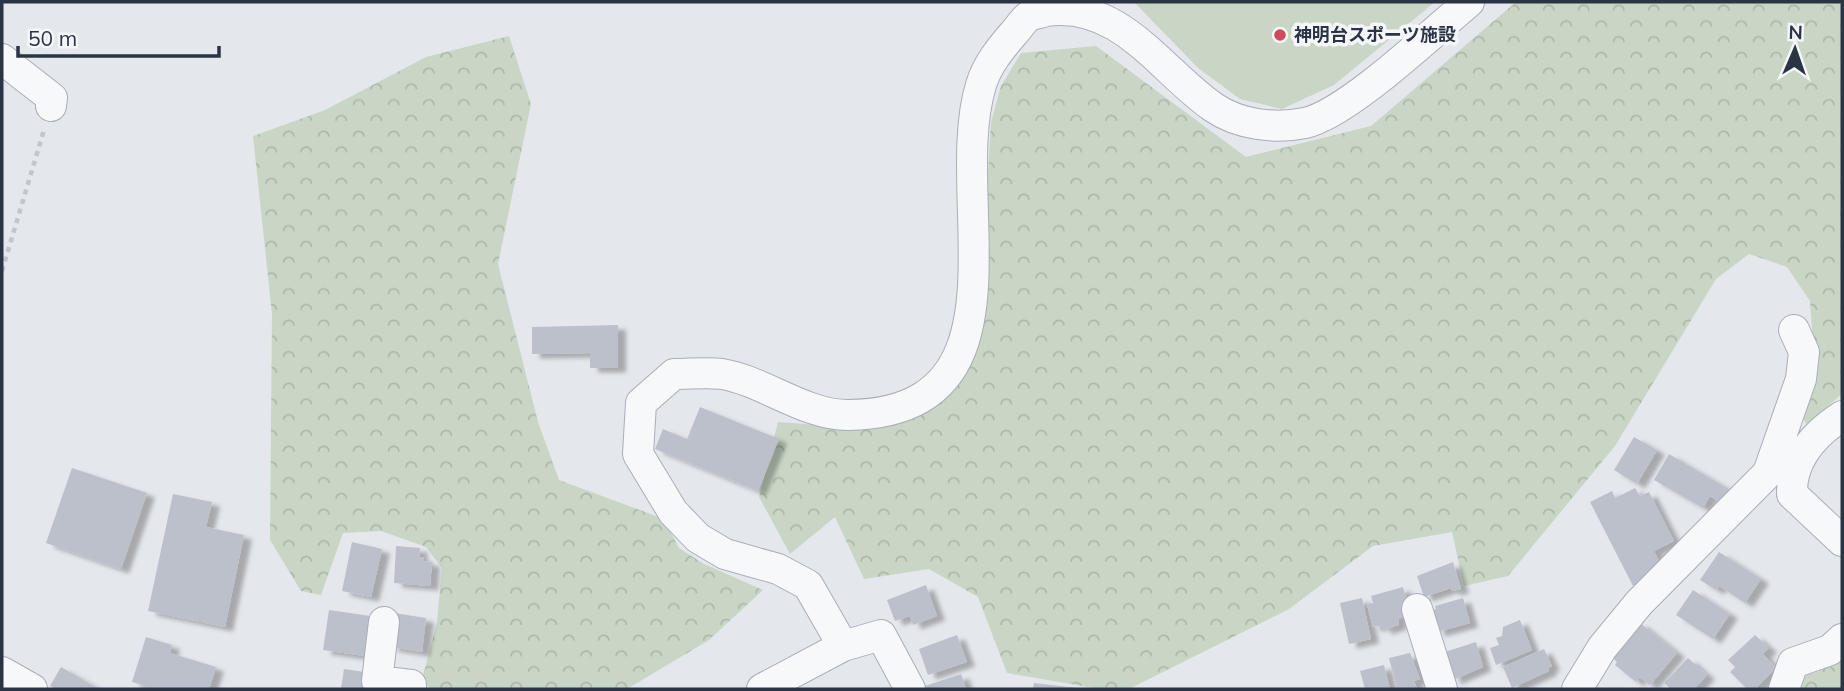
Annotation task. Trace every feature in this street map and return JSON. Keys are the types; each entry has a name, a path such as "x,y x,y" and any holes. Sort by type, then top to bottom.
{"street":[{"path":"843,646 808,585 778,569 725,554 698,538 673,512 638,454 641,403 674,374 723,374 806,405 845,415 891,410 928,396 952,370 967,339 973,299 974,121 981,83 998,51 1029,16 1067,5 1082,5 1112,16 1214,108 1262,127 1308,122 1356,96 1469,2"},
{"path":"2,59 52,98 51,106"},
{"path":"1577,689 1602,648 1639,603 1768,473 1801,379 1804,352 1794,330"},
{"path":"1842,416 1796,461 1791,475 1792,494 1842,541"},
{"path":"1417,609 1443,689"},
{"path":"384,622 377,681 411,685 411,689"},
{"path":"762,689 843,646 881,635 910,689"},
{"path":"1784,689 1793,663 1830,650 1842,639"},
{"path":"2,672 32,689"}],"path":[{"path":"2,271 51,106"}],"green space":[{"name":"神明台スポーツ施設","path":"1134,2 1435,2 1334,85 1282,109 1240,99 1198,68"},
{"path":"1516,2 1842,2 1842,394 1806,424 1802,415 1814,357 1810,301 1787,267 1749,254 1716,279 1615,446 1508,576 1464,586 1452,532 1373,546 1289,609 1129,689 1099,689 1007,673 978,597 929,569 864,579 835,517 790,554 759,497 778,422 874,429 920,413 981,297 991,122 1001,86 1021,53 1096,46 1246,157 1371,126"},
{"path":"509,36 531,104 498,264 538,422 559,480 664,519 679,548 704,564 763,590 709,640 627,689 430,689 422,680 437,622 442,568 426,547 381,531 343,533 321,595 301,591 270,540 272,314 253,136 325,110 426,57"},
{"path":"1842,653 1842,689 1794,689 1801,672"}],"building":[{"path":"618,325 618,368 590,368 590,353 532,354 532,327"},
{"path":"700,407 779,439 758,491 655,449 663,429 687,439"},
{"path":"1634,437 1657,450 1637,484 1614,470"},
{"path":"1669,454 1732,491 1723,504 1710,496 1703,508 1654,480"},
{"path":"72,468 147,493 121,569 46,543"},
{"path":"1635,488 1640,496 1649,492 1674,541 1654,551 1662,567 1654,575 1633,586 1590,502 1612,491 1615,498"},
{"path":"173,494 212,502 206,527 244,535 225,627 148,611"},
{"path":"352,542 382,549 371,597 342,591"},
{"path":"396,546 420,548 419,557 432,562 430,586 394,583"},
{"path":"1719,552 1761,579 1745,603 1719,586 1716,590 1700,580"},
{"path":"1453,562 1461,589 1452,591 1451,588 1424,597 1417,576"},
{"path":"926,585 937,616 913,625 910,616 895,621 887,600"},
{"path":"1403,587 1410,615 1398,619 1399,625 1384,630 1382,625 1373,627 1367,604 1373,603 1371,596"},
{"path":"1693,590 1730,614 1713,639 1676,615"},
{"path":"1362,598 1371,639 1349,644 1340,603"},
{"path":"1463,598 1470,623 1437,632 1431,611 1436,609 1435,606"},
{"path":"329,610 370,616 365,656 323,650"},
{"path":"394,613 426,618 422,652 390,647"},
{"path":"1520,620 1532,650 1496,665 1490,648 1499,645 1496,638 1502,636 1503,627"},
{"path":"1639,622 1677,653 1650,685 1639,677 1636,682 1615,665 1617,662 1611,657"},
{"path":"957,635 967,662 928,675 919,649"},
{"path":"1755,635 1769,648 1763,654 1776,668 1755,689 1747,689 1730,672 1735,667 1728,660"},
{"path":"146,637 172,645 170,653 216,667 209,689 145,689 146,686 132,682"},
{"path":"1476,642 1483,667 1453,680 1445,652"},
{"path":"1544,649 1552,666 1548,668 1549,671 1512,688 1503,667"},
{"path":"1410,653 1420,679 1414,681 1417,689 1397,689 1389,658"},
{"path":"1688,658 1707,675 1694,689 1671,689 1664,683"},
{"path":"1384,665 1390,689 1365,689 1360,671"},
{"path":"61,667 99,689 57,689 50,686"},
{"path":"344,669 364,672 362,689 341,689"},
{"path":"961,674 966,689 922,687"},
{"path":"1034,683 1077,688 1033,689"}],"place":[{"name":"神明台スポーツ施設","path":"1280,35"}]}
